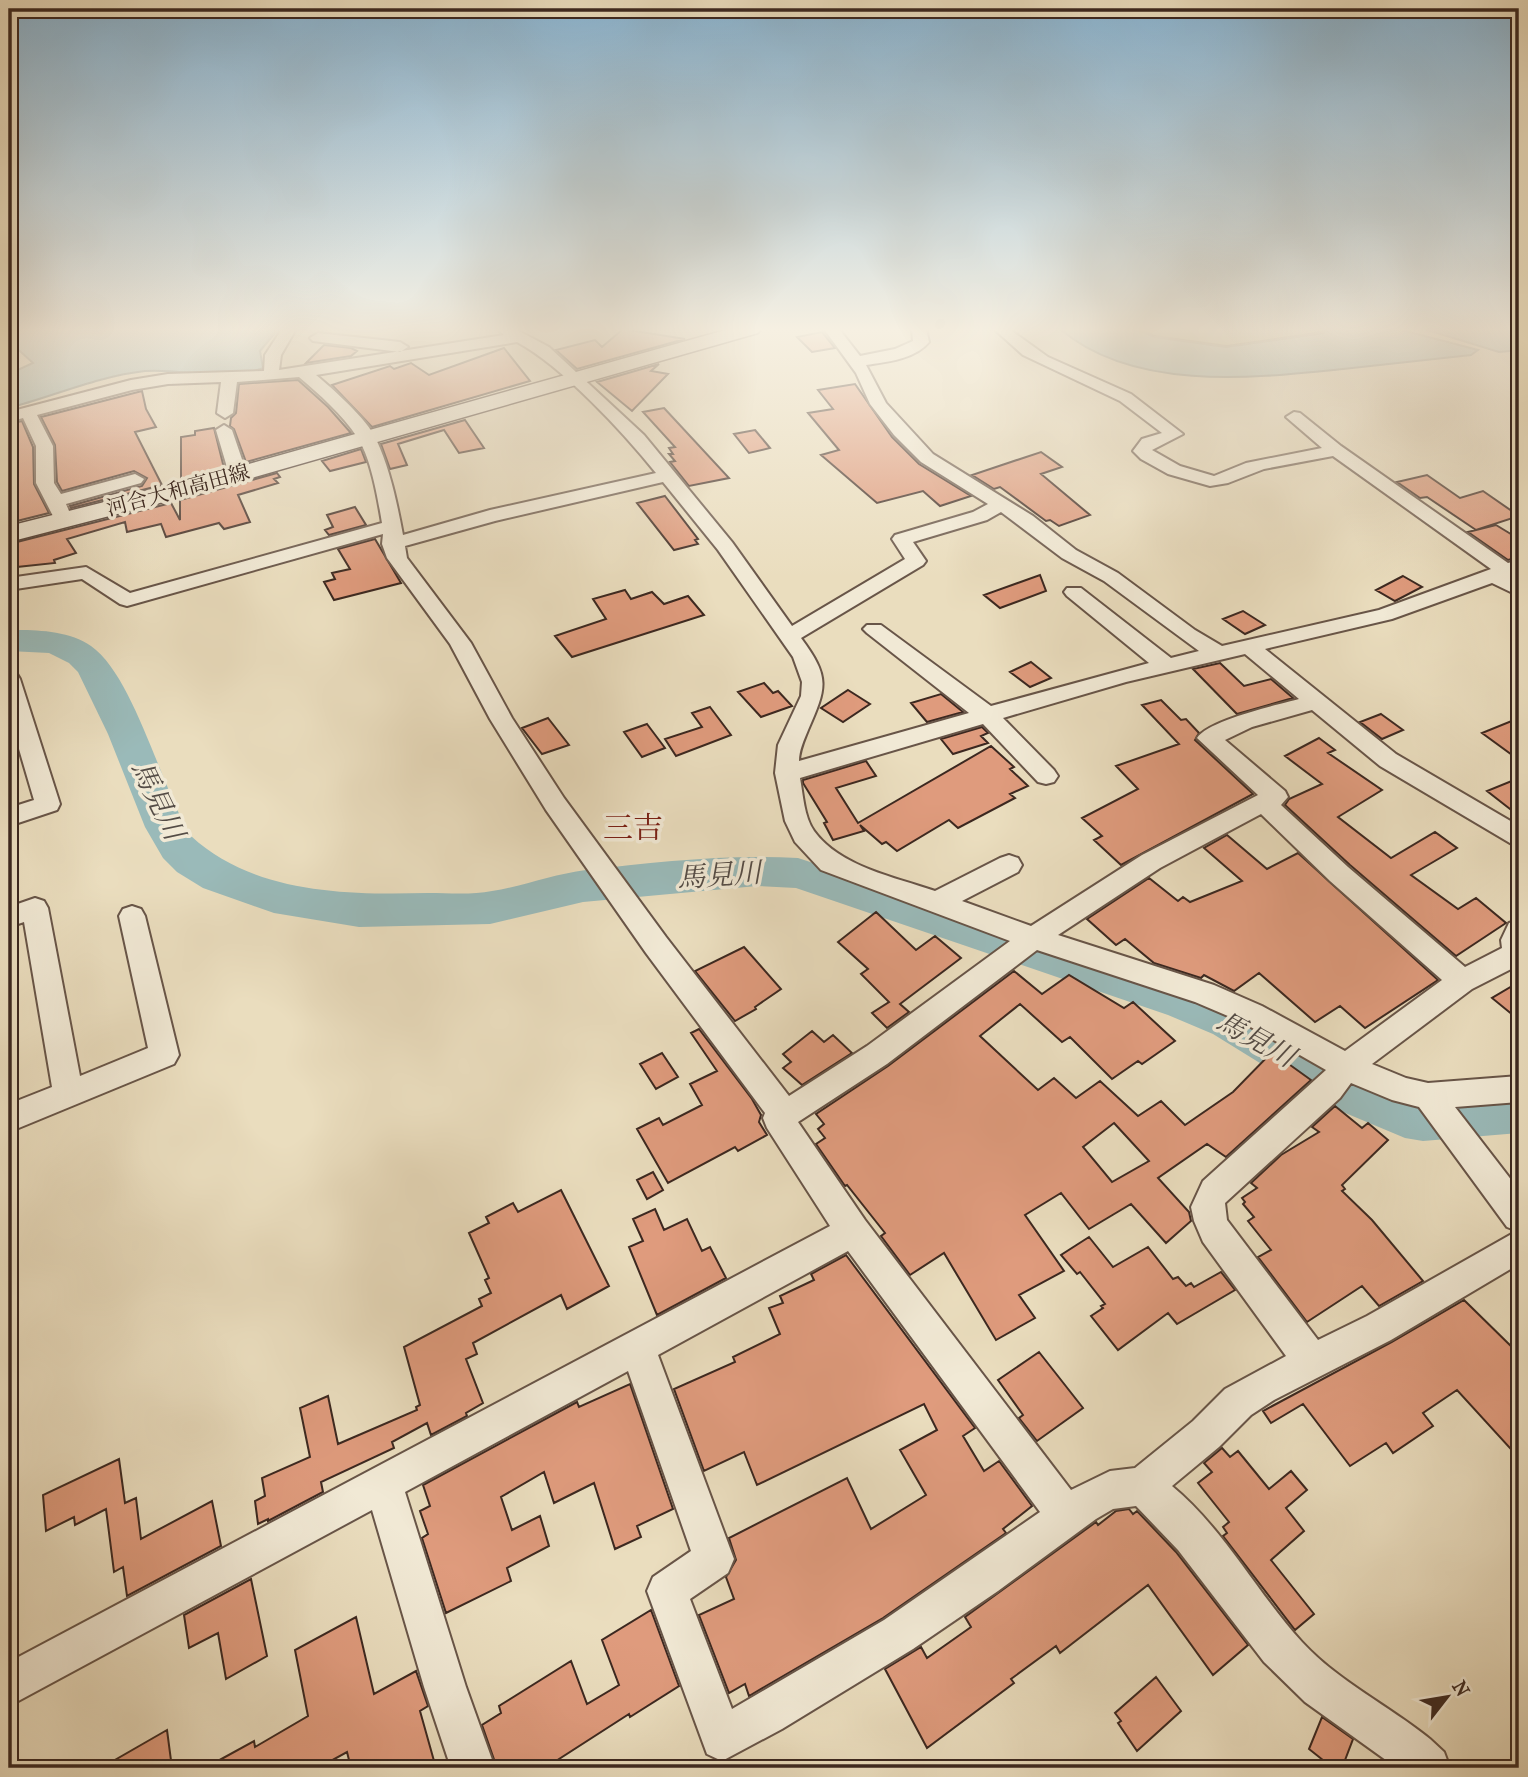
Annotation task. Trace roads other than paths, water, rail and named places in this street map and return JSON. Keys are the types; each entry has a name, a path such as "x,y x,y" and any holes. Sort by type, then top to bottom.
{"main road":[{"name":"河合大和高田線","path":"9,534 60,510 238,474 460,412"}],"street":[{"path":"9,417 27,412 42,433 48,458 45,483 60,510 135,479"},
{"path":"225,412 224,422 238,474"},
{"path":"344,412 366,438 386,494 392,535 406,573 460,643 507,729 612,885 784,1114"},
{"path":"612,412 669,475 718,536 804,657 813,682 807,711 787,757 787,773 797,821 816,850 830,863 936,903 1022,947 1228,1003 1339,1077 1403,1091 1438,1111 1519,1216"},
{"path":"884,412 908,441 937,465 1001,505 1069,554 1111,577 1188,635 1219,654"},
{"path":"1145,412 1174,435 1148,443 1142,451 1152,459 1201,479 1217,481 1256,466 1314,457 1335,450"},
{"path":"1294,417 1335,450 1506,570 1519,590"},
{"path":"9,584 86,573 127,600 392,535 669,475"},
{"path":"790,636 916,561 902,539 980,516 1001,505"},
{"path":"787,773 1108,680 1385,615 1506,570"},
{"path":"1074,592 1167,666"},
{"path":"874,629 987,715 1046,776"},
{"path":"1250,648 1388,760 1519,837"},
{"path":"9,679 18,742 48,804 9,817"},
{"path":"1067,1516 853,1231 778,1118 894,1043 1022,947 1157,859 1276,797 1209,738 1244,722 1315,702"},
{"path":"1264,803 1339,874 1462,981"},
{"path":"936,903 1009,865"},
{"path":"9,917 35,908 68,1094"},
{"path":"9,1118 164,1055 132,916"},
{"path":"1311,1360 1215,1231 1208,1217 1207,1203 1214,1192 1339,1077 1462,981 1517,954 1515,940 1519,930"},
{"path":"1438,1111 1519,1089"},
{"path":"9,1685 853,1231"},
{"path":"637,1346 714,1559 667,1591 722,1739 827,1680 1001,1567 1091,1499 1118,1489 1141,1487 1206,1434 1238,1402 1311,1360 1379,1328 1519,1246"},
{"path":"383,1482 445,1687 473,1768"},
{"path":"1141,1487 1167,1506 1280,1649 1305,1675 1398,1741 1428,1768"}],"waterway":[{"name":"馬見川","path":"9,641 46,642 81,655 103,684 115,707 165,827 177,847 192,861 218,877 274,897 359,911 490,908 583,886 757,871 798,873 1184,1002 1229,1020 1348,1092 1405,1116 1423,1119 1519,1111"}],"district":[{"name":"三吉","path":"633,828"}]}
